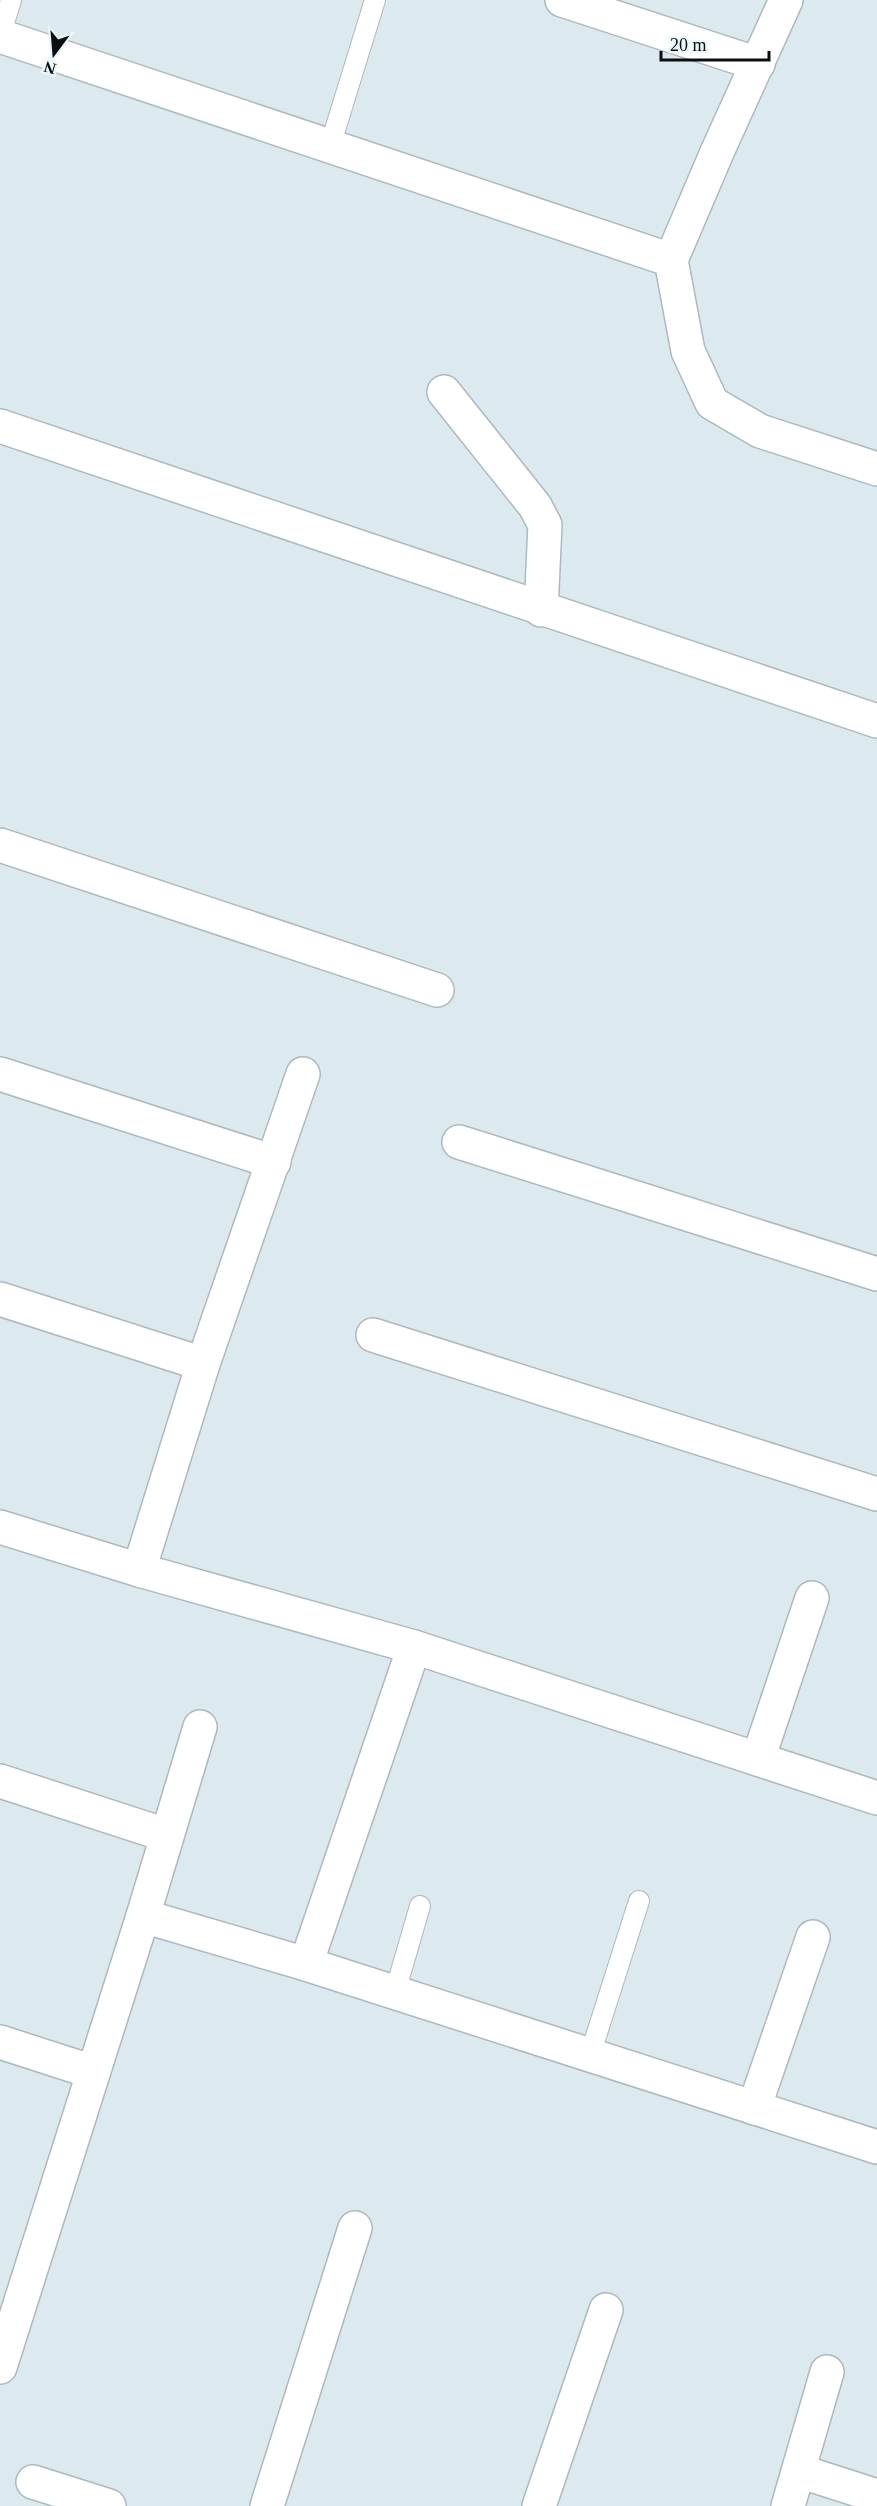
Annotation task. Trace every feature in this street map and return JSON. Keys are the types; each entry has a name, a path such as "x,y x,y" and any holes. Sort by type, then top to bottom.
{"street":[{"path":"562,0 758,64"},
{"path":"786,0 671,260 688,351 712,403 760,431 877,469"},
{"path":"0,36 671,260"},
{"path":"444,392 535,506 545,525 541,610"},
{"path":"0,426 541,610 877,721"},
{"path":"0,845 437,990"},
{"path":"0,1074 206,1138 274,1162"},
{"path":"139,1570 203,1364 303,1074"},
{"path":"459,1142 877,1274"},
{"path":"0,1299 203,1364"},
{"path":"373,1335 877,1494"},
{"path":"0,1527 139,1570 414,1647 877,1798"},
{"path":"758,1759 812,1598"},
{"path":"306,1964 414,1647"},
{"path":"0,2367 10,2302 93,2072 200,1727"},
{"path":"0,1781 166,1835"},
{"path":"143,1916 306,1964 877,2146"},
{"path":"754,2108 813,1937"},
{"path":"0,2042 93,2072"},
{"path":"267,2506 355,2228"},
{"path":"538,2506 606,2310"},
{"path":"788,2506 826,2372"},
{"path":"799,2471 877,2496"},
{"path":"33,2482 109,2506"}],"lane":[{"path":"0,36 11,0"},
{"path":"330,146 375,0"},
{"path":"590,2055 639,1901"},
{"path":"395,1992 420,1906"}]}
